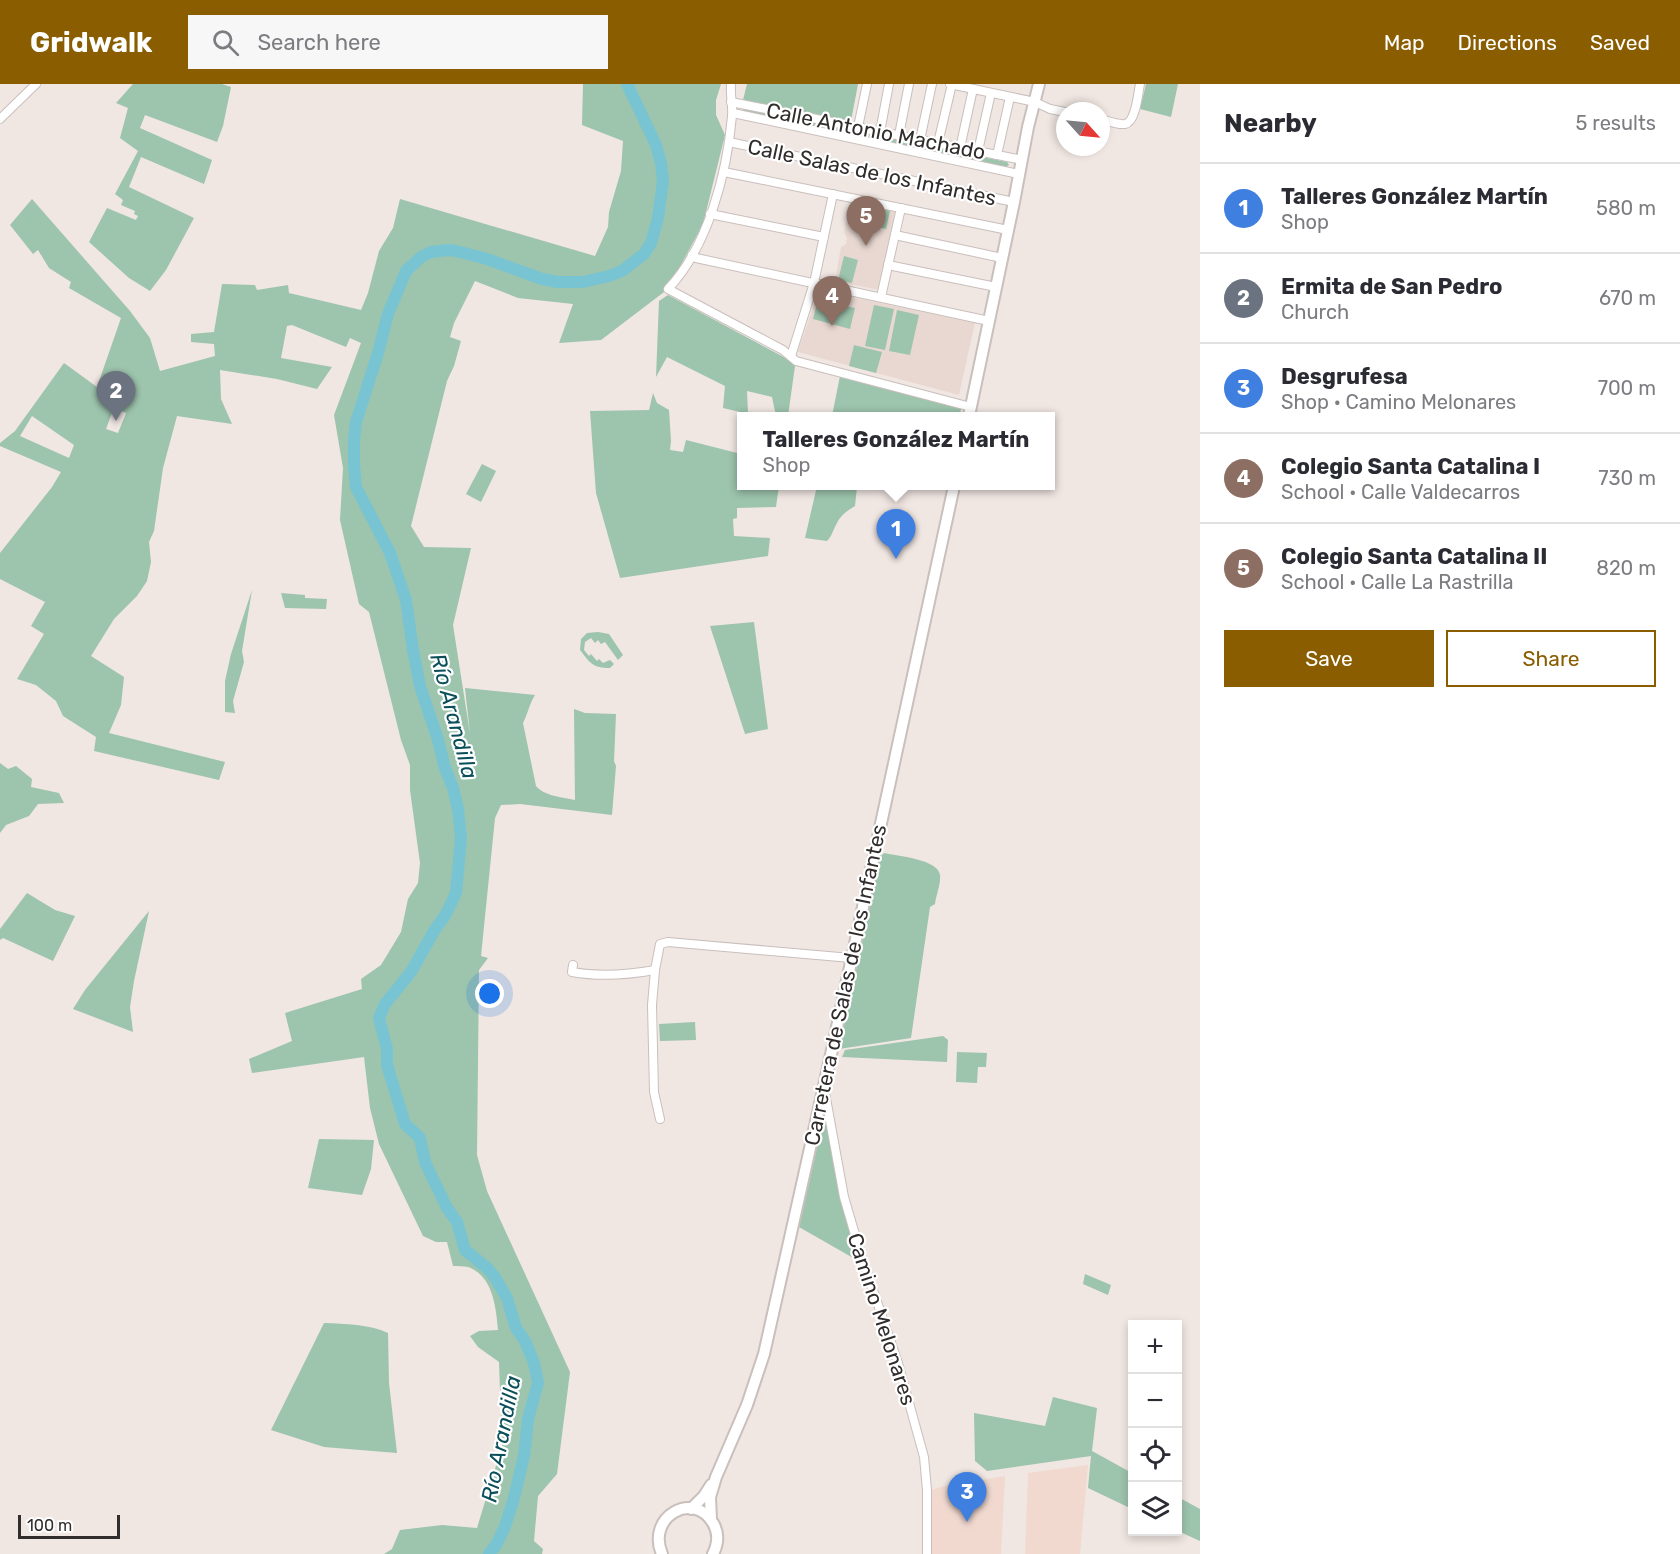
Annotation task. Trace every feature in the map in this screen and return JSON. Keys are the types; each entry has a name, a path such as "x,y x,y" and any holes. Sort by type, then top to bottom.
{"main road":[{"path":"970,412 1028,127 1039,84"},
{"name":"Carretera de Salas de los Infantes","path":"715,1549 717,1535 711,1519 710,1497 747,1406 760,1366 953,490"},
{"name":"Carretera de Salas de los Infantes","path":"691,1509 704,1496 716,1478"},
{"path":"662,1554 658,1538 662,1522 675,1512 691,1509 702,1512 711,1519"},
{"path":"715,1549 725,1554"}],"street":[{"path":"0,119 36,84"},
{"path":"731,84 733,113 724,172 710,214 692,255 681,275 668,289 791,356 796,361 970,412"},
{"path":"858,127 867,84"},
{"path":"882,145 890,84"},
{"path":"899,135 909,84"},
{"path":"920,140 932,84"},
{"path":"1110,121 1125,124 1134,116 1140,84"},
{"path":"938,144 955,85 1035,102 1056,110"},
{"path":"960,148 973,89"},
{"path":"978,152 991,93"},
{"path":"997,156 1010,97"},
{"name":"Calle Antonio Machado","path":"731,102 997,156 1020,168"},
{"name":"Calle Antonio Machado","path":"733,113 882,145 1020,168"},
{"name":"Calle Salas de los Infantes","path":"729,142 1014,202"},
{"path":"724,172 1008,230"},
{"path":"791,356 814,283 833,194"},
{"path":"881,297 901,208"},
{"path":"710,214 824,237"},
{"path":"895,235 1002,258"},
{"path":"692,255 696,258 989,321"},
{"path":"888,265 996,287"},
{"path":"660,1119 654,1092 652,1005 660,944 668,942 851,958"},
{"path":"573,965 572,972 588,975 630,975 655,970"},
{"name":"Camino Melonares","path":"824,1084 844,1197 898,1363 924,1458 927,1490 927,1554"}],"shaded area":[{"path":"851,200 893,209 896,215 879,290 835,281 841,247 846,244 847,238 844,233"},
{"path":"819,290 975,323 959,395 798,352"},
{"path":"1088,1465 1080,1554 1025,1554 1028,1473"},
{"path":"1005,1476 1001,1554 931,1554 931,1490"}],"green space":[{"path":"133,84 222,84 231,87 223,126 217,142 145,115 140,128 212,160 204,184 141,157 129,187 194,218 166,270 150,291 129,278 89,242 107,208 136,220 138,216 134,214 135,211 121,205 123,200 115,194 138,151 120,138 128,108 116,103"},
{"path":"583,84 721,84 716,100 716,115 725,135 703,224 668,289 601,340 559,343 573,304 518,298 475,281 454,323 450,337 461,341 447,381 411,526 424,547 471,548 453,625 470,734 465,688 535,695 523,723 536,786 548,794 575,800 574,709 585,713 616,714 614,761 616,766 612,815 520,804 501,805 495,818 481,956 488,958 479,970 477,1155 487,1191 570,1372 557,1474 538,1496 534,1541 543,1549 542,1554 384,1554 392,1549 400,1530 442,1525 477,1528 502,1446 499,1362 478,1347 470,1336 479,1331 498,1330 492,1293 483,1277 476,1271 468,1267 453,1266 447,1242 436,1242 423,1236 379,1144 370,1108 364,1057 252,1073 249,1059 292,1041 285,1013 362,989 361,979 381,965 401,932 408,899 418,883 420,863 410,790 410,765 401,740 369,612 359,604 340,520 343,468 334,415 361,343 350,338 346,347 292,325 287,326 281,358 332,367 317,389 277,379 220,370 221,399 232,424 177,416 163,468 154,531 149,542 151,562 147,581 137,596 114,619 91,656 124,677 121,705 109,733 225,762 219,780 94,751 96,737 63,716 56,701 36,685 17,679 44,634 31,626 45,602 0,579 0,553 52,487 61,472 0,446 0,443 15,431 64,363 97,387 121,318 69,288 71,282 49,268 38,250 33,254 10,225 32,199 130,311 150,338 160,371 215,356 214,344 191,342 191,334 214,332 222,284 255,285 257,290 288,285 289,293 361,310 379,251 393,228 400,199 595,256 608,227 609,212 621,171 623,141 582,125","holes":["115,405 126,413 118,433 106,429","32,416 74,445 69,458 20,436"]},
{"path":"747,84 858,84 851,121 743,100"},
{"path":"1146,84 1178,84 1171,117 1140,109"},
{"path":"743,108 871,133 873,136 869,138 743,112"},
{"path":"888,137 1007,162 1009,165 1006,167 888,143 886,140"},
{"path":"854,203 890,211 886,229 851,221"},
{"path":"844,256 858,260 852,283 838,280"},
{"path":"668,295 791,361 795,366 789,412 775,412 772,397 747,391 748,412 723,408 725,386 667,357 656,377 659,301"},
{"path":"818,299 855,308 850,329 813,319"},
{"path":"874,305 894,309 885,350 865,346"},
{"path":"897,310 919,315 910,355 889,351"},
{"path":"854,345 882,352 876,373 849,366"},
{"path":"840,376 961,409 961,412 833,412"},
{"path":"653,393 657,403 669,410 670,450 683,452 686,440 737,453 737,490 778,490 776,507 737,508 737,518 733,519 734,536 770,538 768,556 620,578 596,493 590,411 649,410"},
{"path":"482,464 496,471 481,502 466,494"},
{"path":"816,490 857,490 855,506 847,511 837,523 827,541 805,538"},
{"path":"252,590 242,651 244,662 233,701 235,713 225,712 225,681 231,654"},
{"path":"281,593 305,595 305,598 327,599 326,609 285,608"},
{"path":"754,622 768,729 745,734 710,626"},
{"path":"587,633 609,634 623,655 618,660 605,642 601,644 598,640 595,643 591,638 585,642 584,650 597,661 599,659 603,663 610,660 614,664 610,668 592,664 580,650 581,639"},
{"path":"0,763 8,769 16,766 32,779 31,787 59,793 64,803 38,804 29,816 6,825 0,833"},
{"path":"884,853 925,862 938,870 940,875 935,904 930,907 911,1038 839,1049 879,858"},
{"path":"27,893 55,910 75,916 53,961 3,938 0,940 0,929"},
{"path":"149,911 130,1007 133,1032 73,1009 85,990"},
{"path":"695,1022 696,1040 660,1041 659,1024"},
{"path":"943,1036 948,1040 947,1062 842,1057 845,1050"},
{"path":"957,1052 987,1053 986,1067 978,1067 977,1083 956,1082"},
{"path":"825,1112 826,1114 862,1263 799,1227"},
{"path":"319,1139 374,1140 371,1169 362,1195 308,1188"},
{"path":"1085,1274 1111,1285 1108,1295 1083,1284"},
{"path":"324,1323 365,1326 388,1333 389,1383 397,1453 324,1447 271,1430"},
{"path":"1053,1397 1097,1408 1092,1451 1128,1471 1128,1507 1088,1488 1091,1456 987,1471 975,1461 974,1413 1045,1426"},
{"path":"1182,1499 1200,1509 1200,1541 1182,1533"}],"waterway":[{"name":"Río Arandilla","path":"489,1554 504,1529 513,1502 524,1456 528,1419 538,1383 534,1363 525,1341 516,1328 507,1298 494,1276 465,1250 457,1222 447,1208 425,1162 420,1138 405,1124 387,1065 387,1049 379,1018 385,1004 411,972 456,893 461,838 453,788 420,686 406,600 390,553 356,487 354,440 356,422 388,314 406,271 421,257 431,252 456,251 487,259 542,279 558,282 583,282 622,271 644,254 651,243 658,218 663,181 656,145 627,84"}],"place":[{"name":"Colegio Santa Catalina II","path":"866,246"},
{"name":"Colegio Santa Catalina I","path":"832,326"},
{"name":"Ermita de San Pedro","path":"116,421"},
{"name":"Talleres González Martín","path":"896,559"},
{"name":"Desgrufesa","path":"967,1522"}]}
